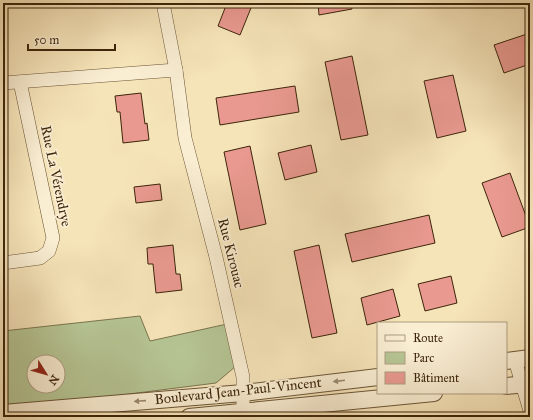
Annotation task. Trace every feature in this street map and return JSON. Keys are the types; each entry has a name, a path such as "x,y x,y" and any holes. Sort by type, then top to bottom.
{"street":[{"name":"Rue Kirouac","path":"163,3 176,70 185,138 216,257 244,378 243,414"},
{"path":"3,83 176,70"},
{"name":"Rue La Vérendrye","path":"3,263 40,258 49,251 53,238 20,82"},
{"path":"517,360 519,385 530,411"},
{"name":"Boulevard Jean-Paul-Vincent","path":"3,413 243,393 377,377"},
{"name":"Boulevard Jean-Paul-Vincent","path":"189,417 243,414 425,394"}],"green space":[{"path":"140,316 150,341 227,324 236,366 216,383 3,410 3,331"}],"building":[{"path":"227,3 253,3 240,35 218,26"},
{"path":"318,3 351,3 352,9 319,15"},
{"path":"530,33 530,64 504,73 494,45"},
{"path":"352,56 368,135 341,140 325,62"},
{"path":"453,75 466,131 437,138 424,81"},
{"path":"295,86 299,112 220,125 216,98"},
{"path":"141,93 145,124 147,123 149,140 123,143 120,112 117,112 115,96"},
{"path":"311,145 317,172 285,180 278,153"},
{"path":"250,146 266,224 240,230 224,152"},
{"path":"510,173 530,227 502,237 482,183"},
{"path":"160,184 162,200 136,203 134,187"},
{"path":"429,215 435,243 352,262 345,234"},
{"path":"173,245 176,274 180,274 182,290 156,293 153,264 148,264 147,248"},
{"path":"319,245 337,333 312,338 294,251"},
{"path":"451,276 457,303 425,311 418,284"},
{"path":"393,289 400,316 367,325 361,298"}]}
